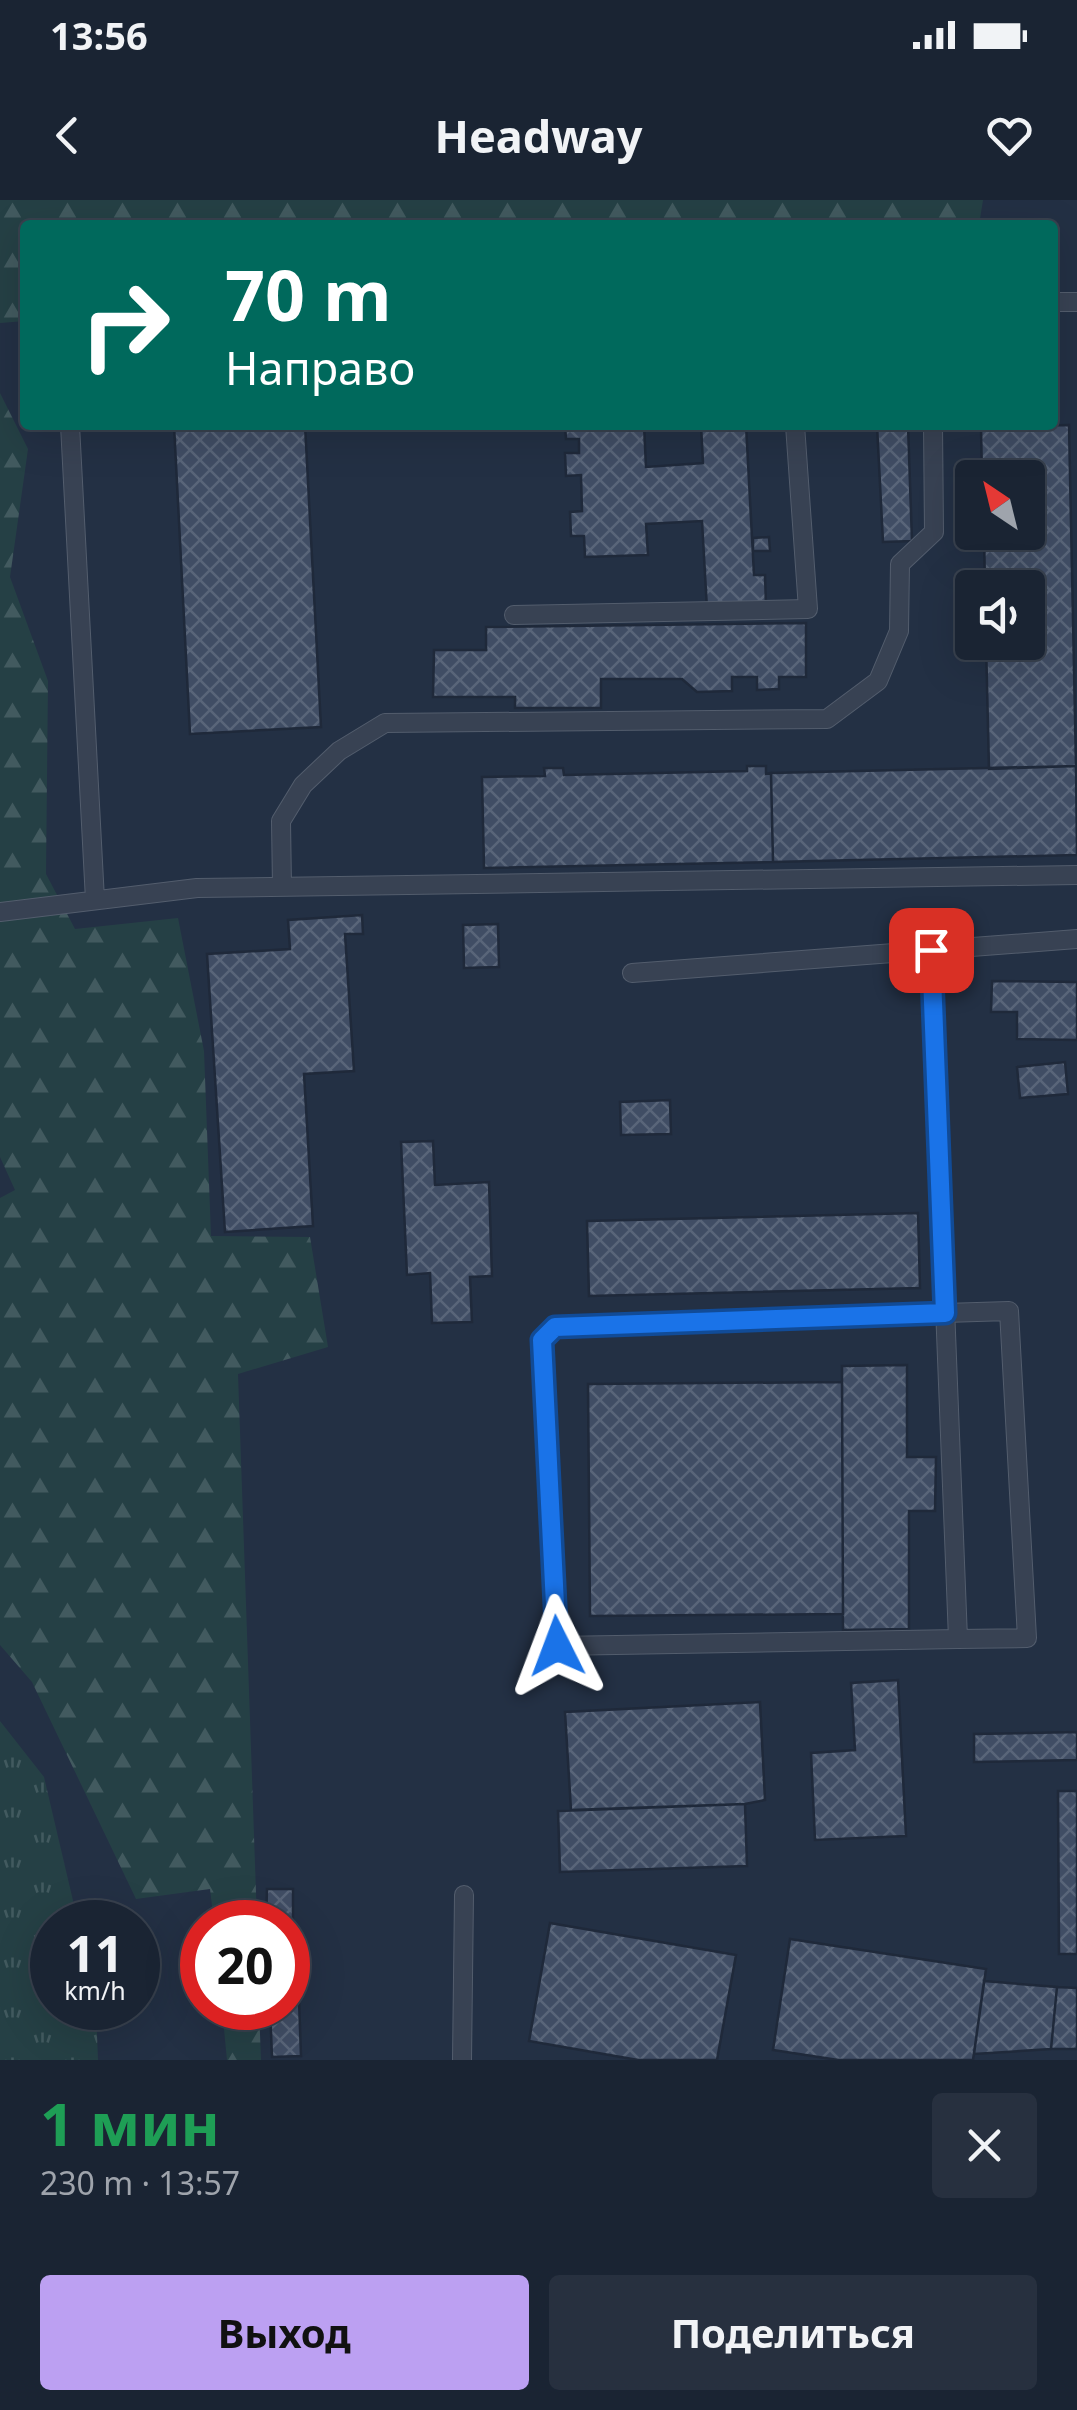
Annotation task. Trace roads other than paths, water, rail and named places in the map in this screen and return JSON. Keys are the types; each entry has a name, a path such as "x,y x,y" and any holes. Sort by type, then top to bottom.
{"lane":[{"path":"70,430 95,900"},
{"path":"514,615 808,609 795,430"},
{"path":"282,887 281,820 303,785 339,750 385,723 827,719 878,682 899,631 900,564 934,532 933,430"},
{"path":"0,912 197,888 1077,875"},
{"path":"632,973 1077,939"},
{"path":"931,950 958,1639"},
{"path":"1010,1311 1027,1638 557,1646 542,1340 555,1327 945,1313 1010,1311"},
{"path":"462,2060 464,1895"}]}
